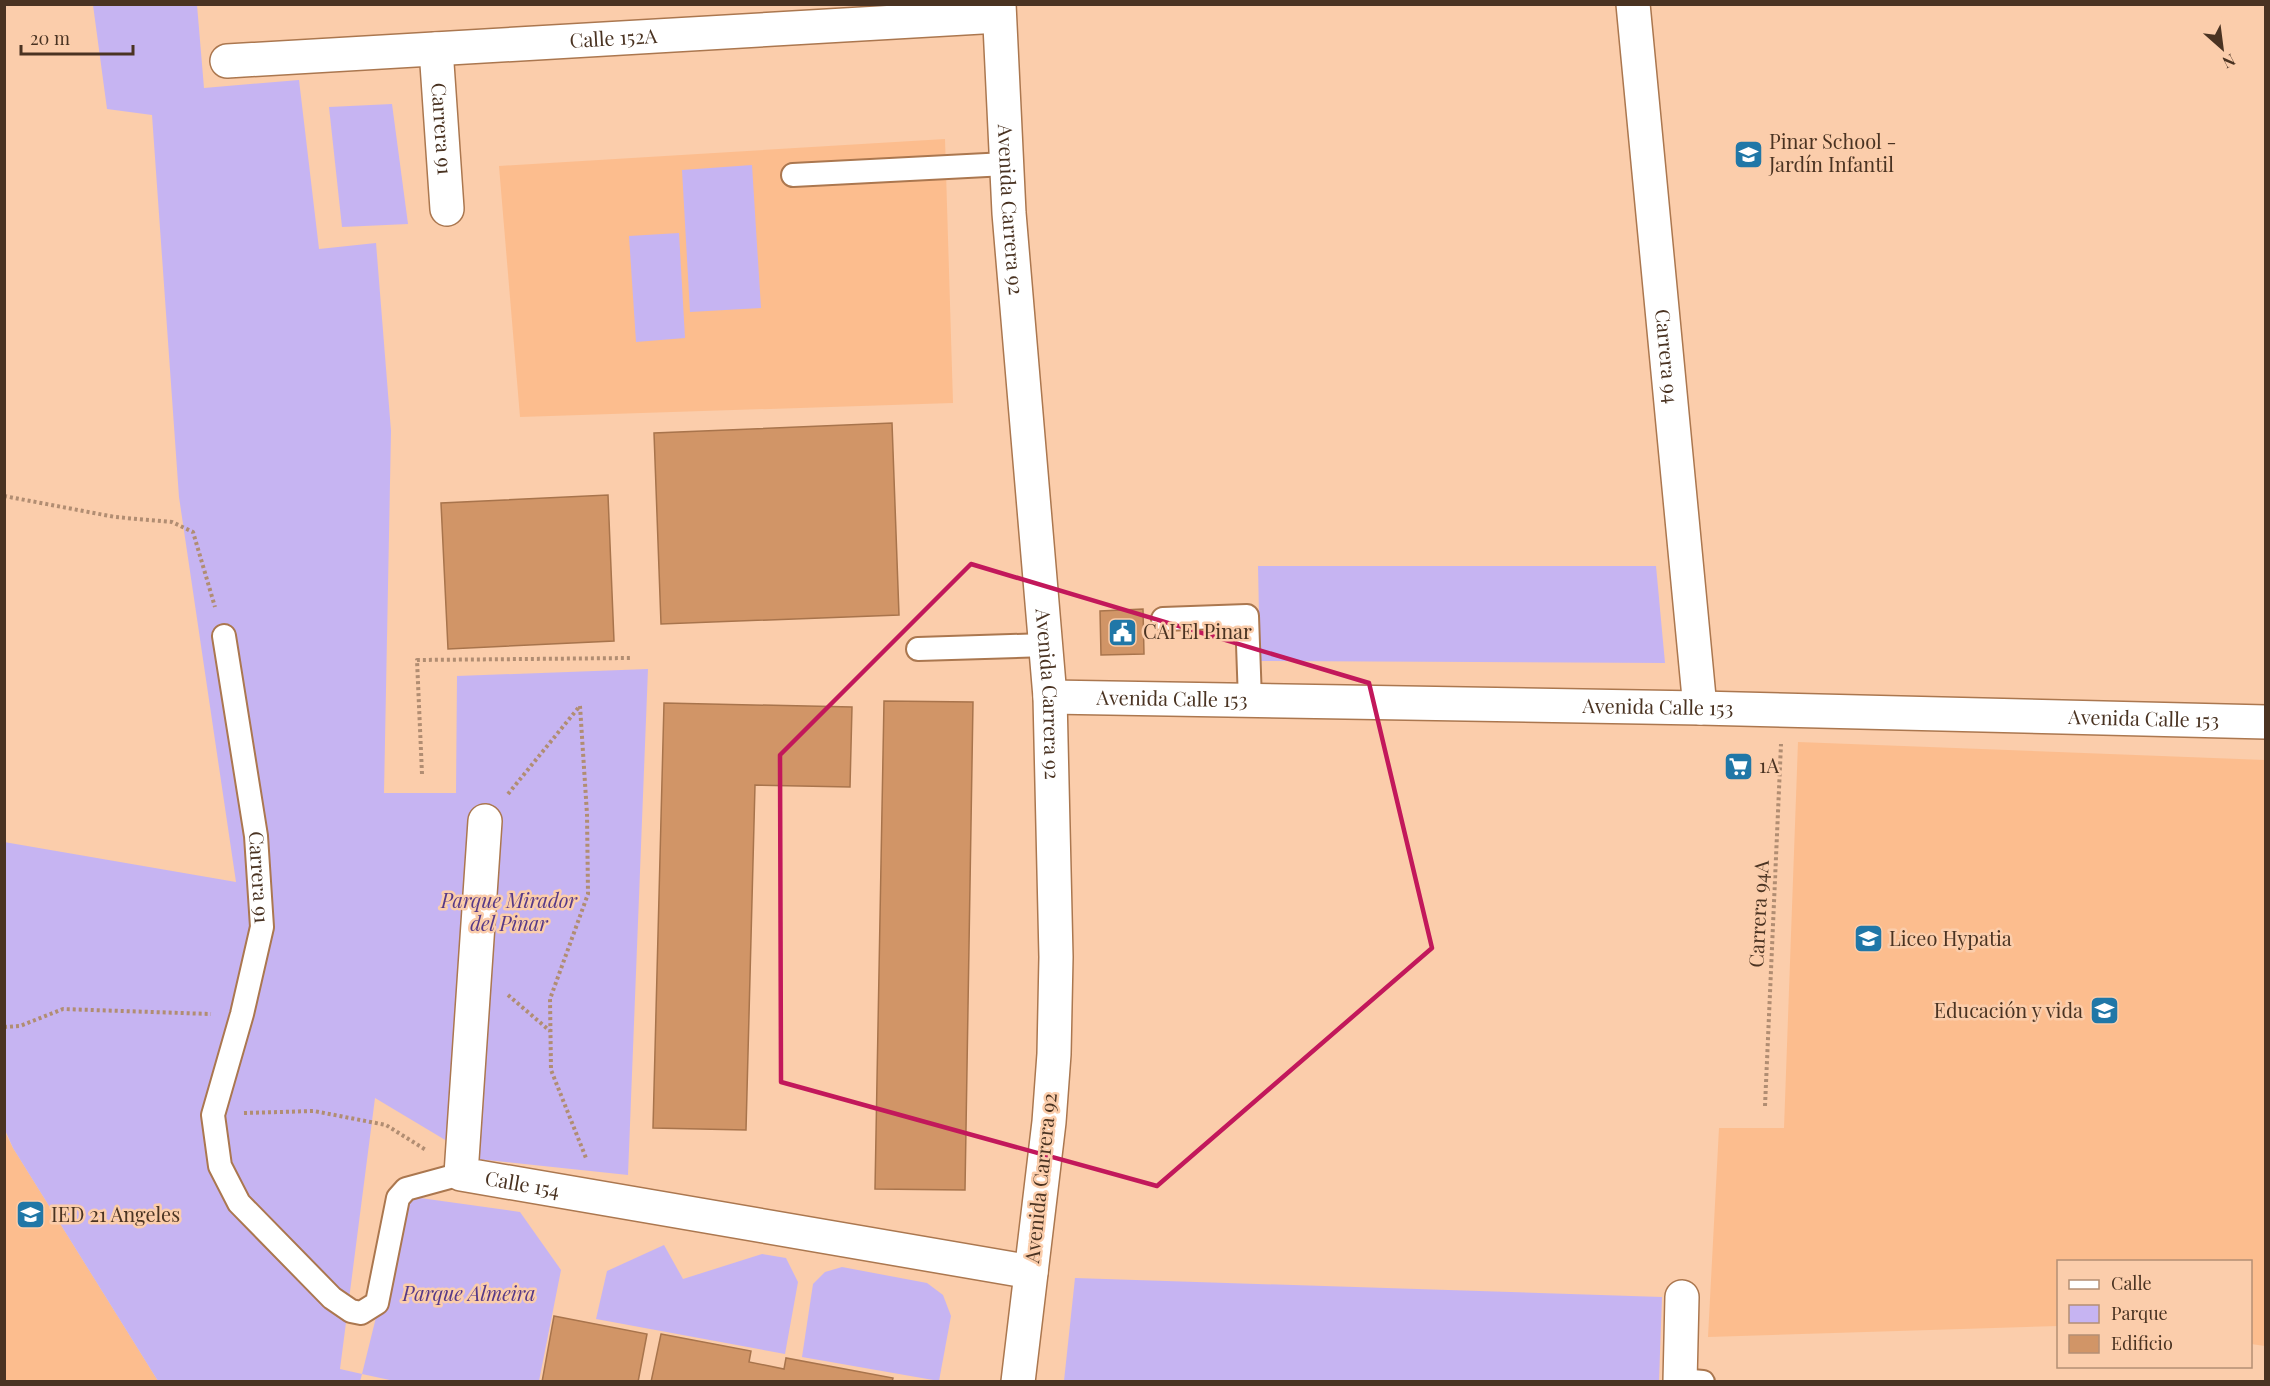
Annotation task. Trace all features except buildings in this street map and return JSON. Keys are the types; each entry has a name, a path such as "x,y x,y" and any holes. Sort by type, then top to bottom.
{"street":[{"name":"Carrera 94","path":"1633,4 1700,708"},
{"name":"Calle 152A","path":"227,61 436,49 999,10"},
{"name":"Avenida Carrera 92","path":"999,10 1006,164 1050,697 1056,957 1054,1054 1043,1181 1018,1382"},
{"name":"Carrera 91","path":"436,49 447,209"},
{"name":"Avenida Calle 153","path":"1050,697 1700,708 2265,722"},
{"path":"461,1174 485,821"},
{"name":"Calle 154","path":"461,1174 1031,1272"},
{"path":"1682,1298 1688,1381"}],"lane":[{"path":"793,175 1006,164"},
{"path":"1163,619 1247,616 1250,701"},
{"name":"Carrera 91","path":"213,1115 242,1014 262,927 255,836 224,636"},
{"path":"918,649 1046,645"},
{"name":"Calle 154","path":"213,1115 220,1166 239,1203 332,1298 351,1311 361,1313 377,1303 398,1198 406,1189 461,1174"}],"path":[{"path":"4,496 115,517 172,522 193,532 224,636"},
{"path":"422,774 417,660 631,658"},
{"path":"485,821 580,706 587,814 588,894 550,999 551,1070 601,1198"},
{"name":"Carrera 94A","path":"1765,1106 1782,734"},
{"path":"475,968 550,1031"},
{"path":"4,1027 20,1026 63,1009 242,1014"},
{"path":"213,1115 314,1111 386,1125 461,1174"}],"highlighted area":[{"path":"971,564 1369,683 1432,948 1157,1186 781,1082 780,755"}],"shaded area":[{"path":"945,139 953,403 520,417 499,166"},
{"name":"Educación y vida","path":"1798,742 2265,760 2265,1346 2252,1344 2252,1260 2057,1260 2057,1326 1708,1337 1719,1128 1784,1128"},
{"name":"IED 21 Angeles","path":"4,1130 13,1148 158,1381 5,1381"}],"green space":[{"name":"Parque Mirador del Pinar","path":"93,5 197,5 204,88 299,80 319,249 376,243 391,431 384,793 456,793 457,676 648,669 628,1175 477,1159 375,1098 340,1369 362,1374 360,1382 158,1381 13,1148 5,1130 4,842 236,882 179,497 152,115 107,109"},
{"path":"392,104 408,224 342,227 329,107"},
{"path":"752,165 761,308 690,312 682,170"},
{"path":"679,233 685,338 636,342 629,236"},
{"path":"1258,566 1656,566 1665,663 1260,661"},
{"name":"Parque Almeira","path":"406,1196 520,1212 561,1270 539,1381 399,1382 362,1374"},
{"path":"664,1245 683,1279 762,1254 786,1258 798,1282 785,1354 596,1319 607,1271"},
{"path":"842,1267 927,1283 943,1295 951,1316 939,1381 802,1357 813,1284 825,1272"},
{"path":"1075,1278 1662,1297 1659,1381 1064,1381"}],"place":[{"name":"Pinar School - Jardín Infantil","path":"1748,154"},
{"name":"CAI El Pinar","path":"1122,632"},
{"name":"1A","path":"1738,766"},
{"name":"Liceo Hypatia","path":"1868,939"},
{"name":"Educación y vida","path":"2104,1011"},
{"name":"IED 21 Angeles","path":"30,1215"}]}
